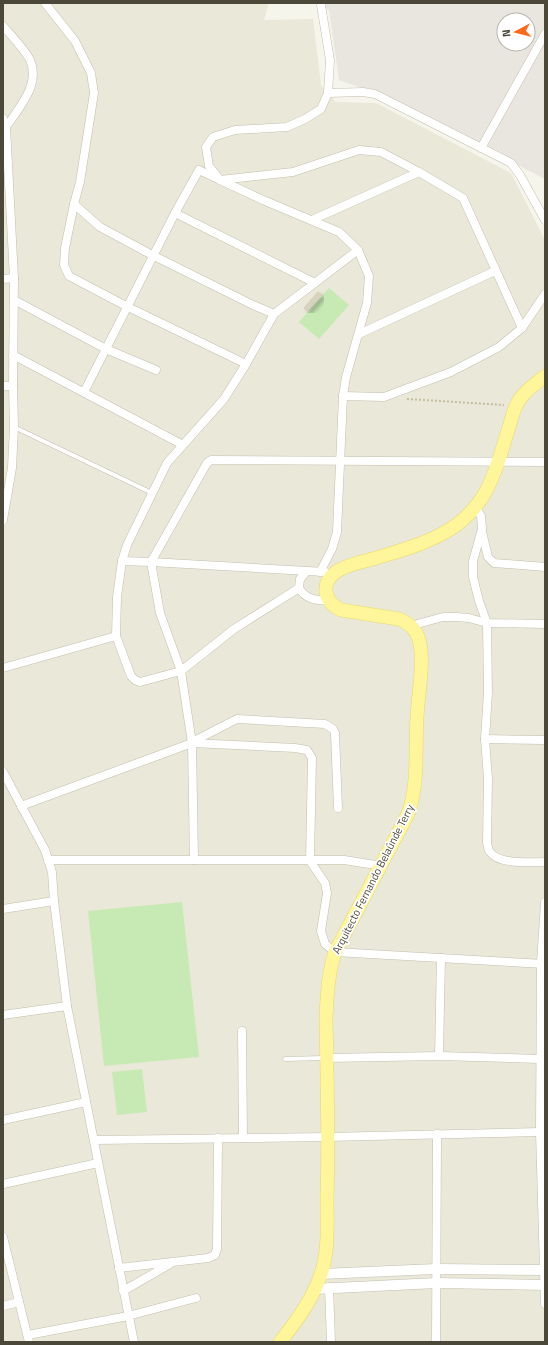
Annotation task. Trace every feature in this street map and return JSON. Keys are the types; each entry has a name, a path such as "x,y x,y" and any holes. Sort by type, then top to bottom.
{"main road":[{"path":"410,626 406,622 391,617 341,610 334,606 327,596 328,581 334,573 343,568 394,553 440,535 455,526 468,514 481,499 492,481 516,405 523,394 545,376"},
{"name":"Arquitecto Fernando Belaúnde Terry","path":"280,1342 302,1312 315,1288 321,1274 326,1249 328,1137 326,1058 327,992 329,976 335,952 382,866 408,814 415,790 417,718 422,654 420,642 415,630 410,626"}],"street":[{"path":"45,3 75,41 91,73 94,94 80,182 65,248 64,265 69,276 128,307 246,364"},
{"path":"220,180 209,166 206,147 213,136 235,130 287,127 305,119 321,109 328,93 330,60 320,4"},
{"path":"3,26 30,59 33,71 31,89 6,127"},
{"path":"481,148 545,34"},
{"path":"328,93 363,92 375,94 511,163 520,174 545,220"},
{"path":"3,118 6,127 14,278 14,427 12,468 3,520"},
{"path":"220,180 293,172 359,150 381,152 463,198 522,328"},
{"path":"84,392 175,213 199,170 263,200 339,232 358,250 369,276 367,303 346,377 343,396 337,532 332,549 320,572"},
{"path":"312,220 419,172"},
{"path":"74,204 100,226 154,256 253,306 274,314"},
{"path":"175,213 315,283"},
{"path":"299,588 234,629 181,671 140,682 131,676 116,636 117,597 122,561 127,545 167,463 224,399 246,364 274,314 358,250"},
{"path":"358,334 495,271"},
{"path":"3,280 14,278"},
{"path":"343,396 384,397 451,372 499,347 522,328 545,294"},
{"path":"14,300 106,349 156,370"},
{"path":"13,355 183,445"},
{"path":"3,386 13,386"},
{"path":"194,860 192,743 181,671 160,612 151,562 207,463 212,460 339,462 545,462"},
{"path":"475,507 481,516 482,529 488,557 494,563 545,567"},
{"path":"482,529 474,561 473,577 479,601 487,622 488,692 485,739 488,779 487,843 490,853 502,860 520,863 545,862"},
{"path":"122,561 334,573"},
{"path":"308,572 300,579 299,588 303,595 314,600 327,596"},
{"path":"410,626 443,617 456,616 487,622 545,624"},
{"path":"3,668 116,636"},
{"path":"20,806 192,743 237,719 325,724 333,729 335,733 338,808"},
{"path":"485,739 545,740"},
{"path":"192,743 295,748 307,750 312,758 310,861 325,883 327,893 321,931 325,944 335,952 543,964"},
{"path":"3,772 45,850 52,872 54,901 67,1006 134,1342"},
{"path":"48,860 344,860 382,866"},
{"path":"3,909 54,901"},
{"path":"545,902 540,1059 540,1132 545,1304"},
{"path":"439,1056 441,958"},
{"path":"3,1015 67,1006"},
{"path":"242,1031 243,1138"},
{"path":"326,1058 439,1056 540,1059"},
{"path":"3,1120 86,1102"},
{"path":"94,1140 540,1132"},
{"path":"436,1342 437,1134"},
{"path":"119,1268 208,1258 215,1254 217,1249 218,1138"},
{"path":"3,1184 98,1163"},
{"path":"3,1237 28,1338 128,1316 196,1298"},
{"path":"123,1291 174,1261"},
{"path":"321,1274 436,1269 544,1270"},
{"path":"315,1288 436,1283 545,1285"},
{"path":"330,1287 331,1342"},
{"path":"3,1306 19,1302"}],"lane":[{"path":"14,427 153,493"},
{"path":"285,1058 326,1058"}],"path":[{"path":"384,397 516,405"}],"shaded area":[{"path":"3,3 269,3 264,20 313,19 321,85 336,102 376,103 511,173 545,240 545,1342 3,1342"},
{"path":"317,3 545,3 545,179 383,96 339,80 329,10"}],"green space":[{"path":"329,288 349,305 319,339 299,322"},
{"path":"182,902 199,1057 104,1066 88,911"},
{"path":"142,1069 147,1112 117,1115 112,1072"}],"building":[{"path":"318,292 322,295 307,311 304,308"}]}
